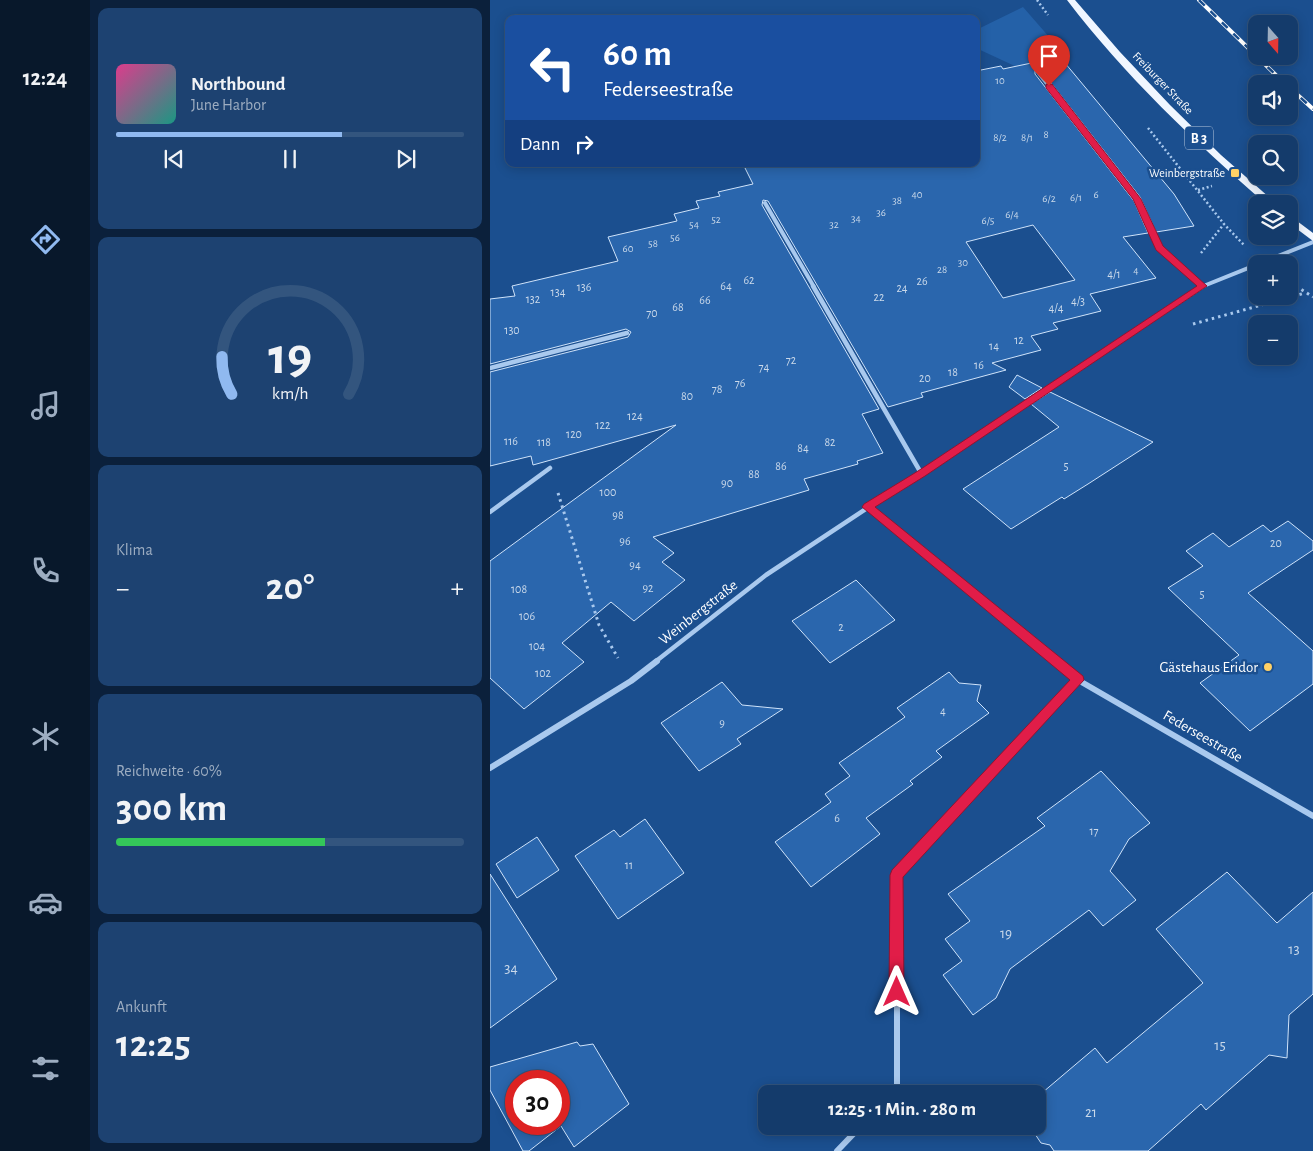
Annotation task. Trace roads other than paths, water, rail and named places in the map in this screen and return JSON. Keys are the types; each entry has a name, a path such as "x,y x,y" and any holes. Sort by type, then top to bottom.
{"main road":[{"name":"Freiburger Straße","path":"1071,0 1130,69 1198,137 1261,195"},
{"path":"1298,226 1313,240"}],"street":[{"path":"1038,72 1137,199 1159,248 1203,286"},
{"path":"764,203 921,473"},
{"name":"Weinbergstraße","path":"490,768 631,681 766,575 1203,286 1313,240"},
{"path":"490,368 627,333"},
{"path":"490,512 550,468"},
{"name":"Federseestraße","path":"867,507 1078,680 1313,816"},
{"path":"897,1085 896,875 1078,680"},
{"path":"837,1151 852,1135"}],"railway":[{"path":"1199,0 1276,75"},
{"path":"1298,95 1313,109"}],"place":[{"name":"Weinbergstraße","path":"1235,173"},
{"name":"Gästehaus Eridor","path":"1268,667"}]}
